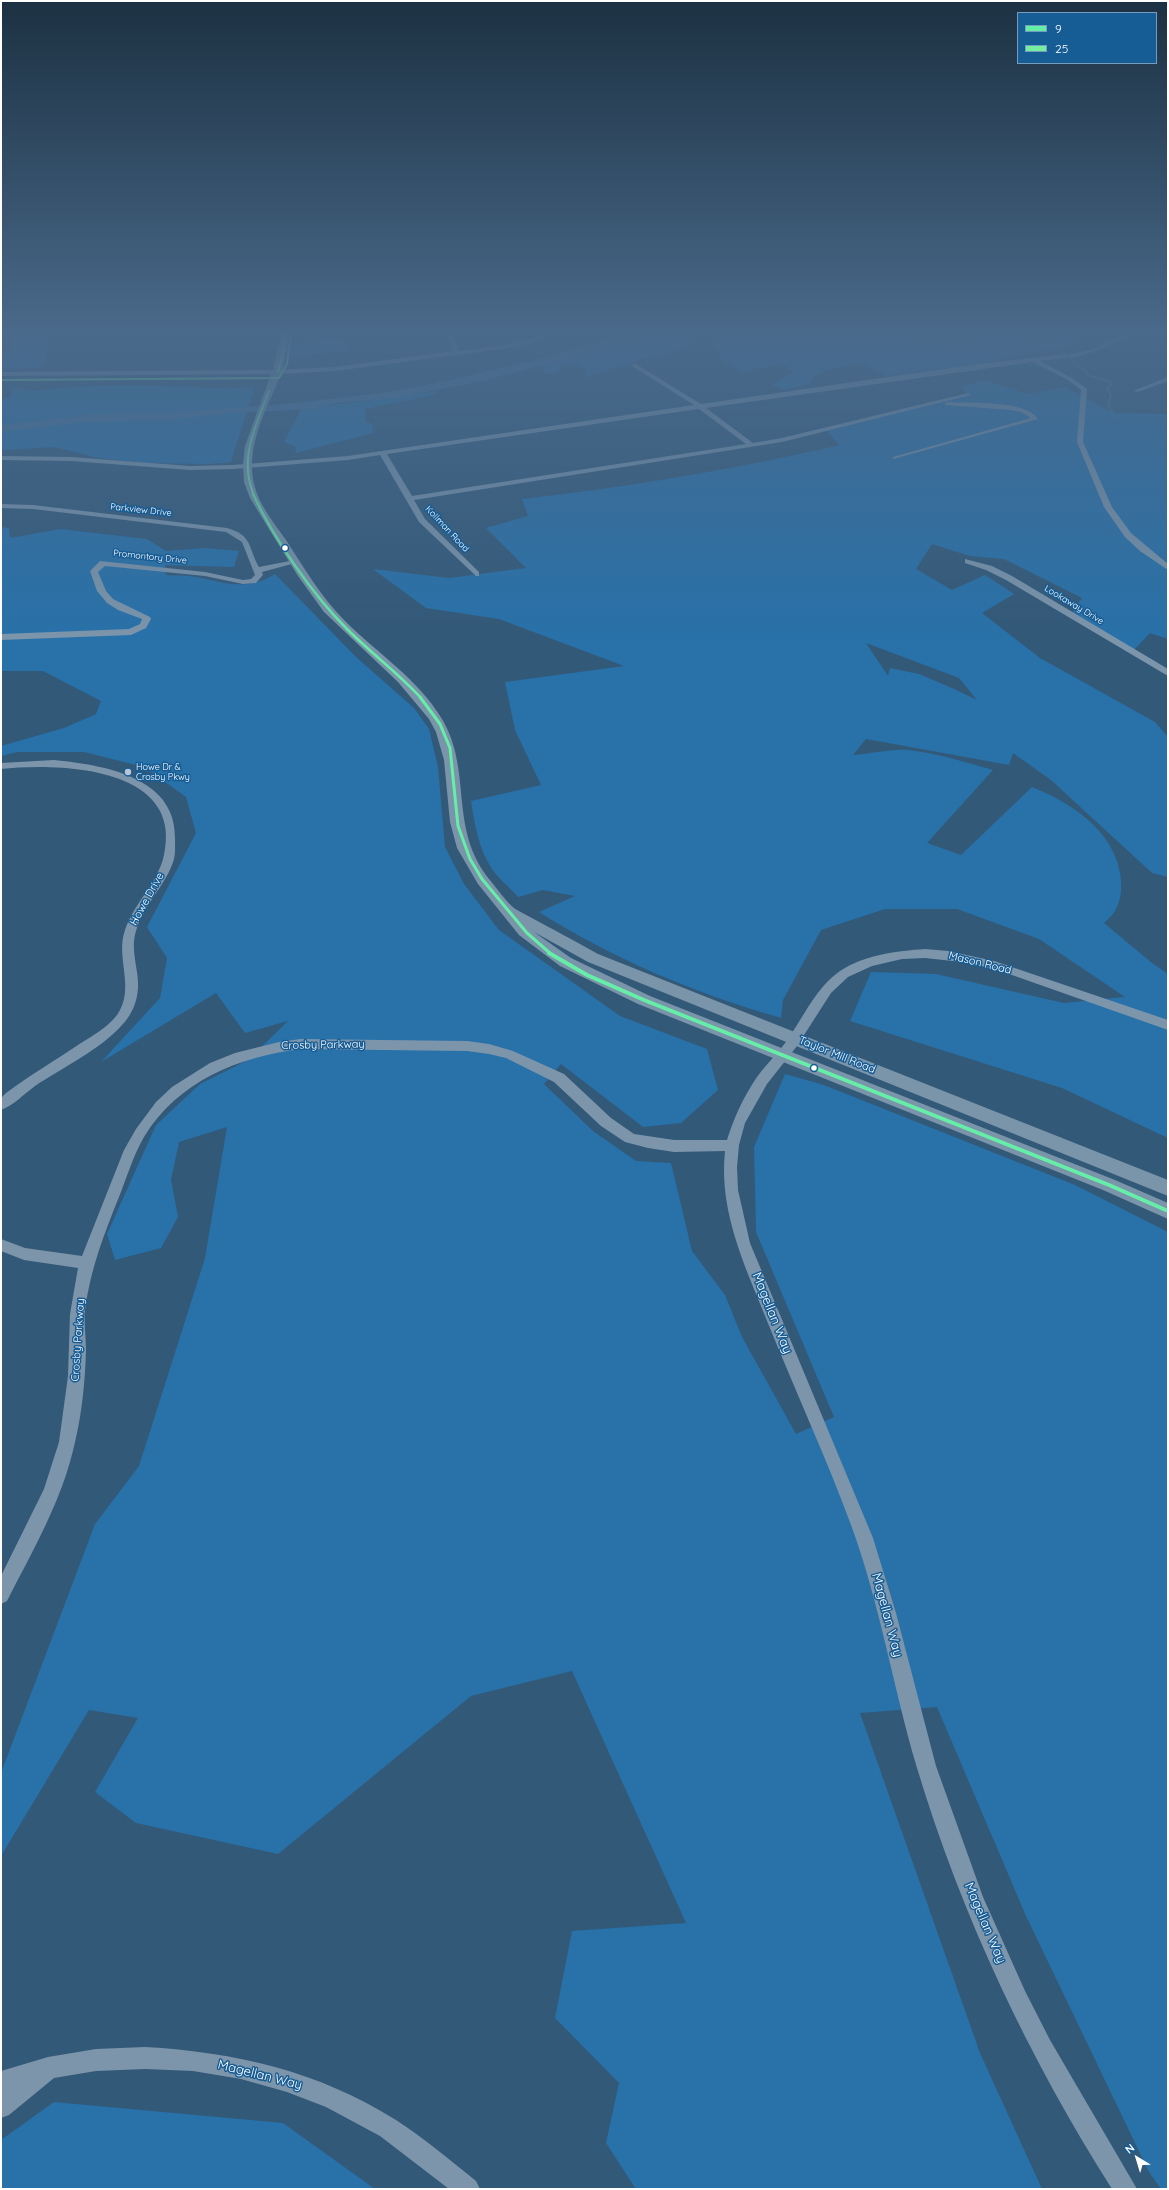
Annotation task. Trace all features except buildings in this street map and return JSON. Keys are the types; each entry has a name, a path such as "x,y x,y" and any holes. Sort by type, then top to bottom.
{"main road":[{"name":"Taylor Mill Road","path":"254,435 249,447 247,466 253,493 294,560 329,610 424,702 441,725 450,752 457,823 466,855 479,878 511,912 523,930 549,952 595,978 695,1021 783,1054 1109,1185 1168,1211"},
{"name":"Taylor Mill Road","path":"511,912 593,958 1168,1188"}],"street":[{"path":"1,458 71,459 190,468 247,466 383,454 510,435"},
{"path":"739,435 752,445"},
{"path":"409,499 806,435"},
{"path":"894,458 977,435"},
{"path":"1081,435 1080,442 1108,507 1128,535 1143,550 1168,568"},
{"name":"Kollman Road","path":"383,454 422,520 476,574"},
{"name":"Parkview Drive","path":"1,506 33,507 236,532 245,539 251,549 252,561 257,568"},
{"path":"257,568 294,560"},
{"name":"Lookaway Drive","path":"968,561 1009,578 1168,673"},
{"name":"Promontory Drive","path":"1,637 131,632 143,626 147,619 143,616 118,607 106,599 94,570 103,563 205,574 243,582 257,579 260,575 257,568"},
{"name":"Howe Drive","path":"1,766 48,762 92,767 126,777 152,793 162,804 171,829 172,842 165,868 135,918 129,932 128,943 133,990 126,1010 110,1030 1,1105"},
{"name":"Mason Road","path":"795,1039 821,996 839,977 849,970 886,957 924,952 961,956 1002,967 1168,1025"},
{"name":"Magellan Way","path":"795,1039 759,1084 736,1126 731,1145 729,1168 735,1216 744,1244 869,1551 887,1612 920,1742 936,1796 962,1868 994,1947 1042,2047 1102,2154 1124,2189"},
{"name":"Crosby Parkway","path":"1,1595 42,1513 64,1455 74,1409 78,1310 86,1263 93,1239 131,1149 154,1112 171,1095 199,1074 231,1058 275,1046 302,1044 368,1044 467,1046 510,1054 559,1078 606,1122 630,1138 648,1143 674,1146 731,1145"},
{"path":"1,1245 24,1254 86,1263"},
{"name":"Magellan Way","path":"1,2082 52,2067 112,2058 156,2057 230,2065 283,2078 315,2089 377,2121 405,2140 468,2189"},
{"path":"1,2107 52,2067"}],"shaded area":[{"path":"1,435 239,435 231,462 209,464 148,463 98,458 55,447 1,450"},
{"path":"288,435 365,435 296,453 295,446 284,442"},
{"path":"831,435 1168,435 1168,639 1150,633 1132,652 1071,615 1082,598 1004,559 970,556 932,544 916,569 952,590 985,575 1014,594 982,613 1040,658 1155,722 1168,737 1168,877 1152,873 1051,780 1013,753 1009,765 866,739 853,755 894,750 919,751 993,770 927,843 961,855 1032,787 1075,809 1099,831 1109,844 1116,858 1121,882 1118,905 1114,913 1104,923 1152,963 1168,974 1168,1138 1062,1088 850,1021 871,972 936,974 1064,1003 1125,997 1039,939 957,909 885,909 821,930 783,1000 781,1018 718,998 656,974 567,929 539,912 575,896 543,890 518,897 492,869 483,853 471,801 541,785 515,730 505,682 624,666 499,619 426,608 373,569 449,578 526,568 486,528 528,516 522,499 602,489 682,476 761,462 840,445","holes":["866,643 959,678 977,700 919,674 890,668 888,676"]},
{"path":"1,527 9,528 10,538 60,529 147,539 166,551 205,548 239,551 234,567 165,565 166,575 188,576 232,584 242,584 263,580 275,574 356,657 414,708 429,729 438,767 445,847 464,884 499,930 620,1016 707,1049 718,1090 681,1123 643,1127 561,1064 544,1084 593,1131 636,1161 671,1163 692,1251 725,1295 742,1337 796,1434 834,1417 756,1232 754,1147 785,1074 824,1085 1075,1185 1168,1232 1168,2189 1161,2189 1149,2172 1026,1916 937,1707 860,1713 980,2053 1042,2189 636,2189 606,2143 619,2083 555,2018 572,1931 686,1923 572,1671 471,1696 278,1854 136,1823 95,1792 138,1718 89,1710 1,1856 1,1773 95,1524 139,1466 205,1258 227,1127 179,1142 171,1180 178,1217 161,1248 115,1260 107,1234 156,1125 200,1084 248,1060 288,1021 245,1033 216,993 101,1062 160,998 167,958 147,927 196,833 186,797 144,767 84,752 17,752 1,756 1,746 64,728 96,714 101,701 43,671 1,671"},
{"path":"54,2102 283,2123 375,2189 1,2189 1,2140"}],"transit line":[{"name":"9","path":"252,435 247,459 248,477 253,493 264,515 307,582 336,618 409,685 431,710 440,724 450,748 454,774 456,813 458,826 465,849 482,879 535,941 559,960 573,968 644,1000 1109,1185 1168,1211"}],"place":[{"name":"Howe Dr & Crosby Pkwy","path":"128,772"}]}
